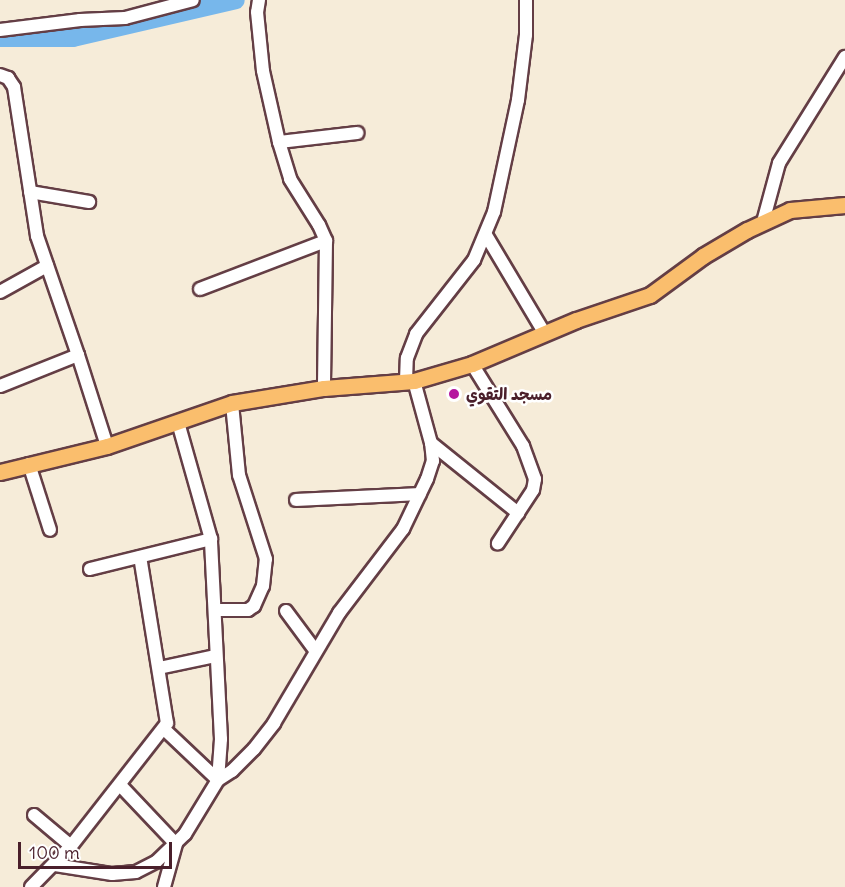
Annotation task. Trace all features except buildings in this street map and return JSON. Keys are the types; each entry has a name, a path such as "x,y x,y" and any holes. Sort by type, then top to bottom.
{"main road":[{"path":"0,472 107,446 232,403 324,388 410,381 472,364 544,334 650,295 703,256 763,222 790,210 845,205"}],"street":[{"path":"0,30 80,20 125,18 193,0"},
{"path":"218,780 232,771 254,749 274,723 315,650 339,613 403,529 420,494 433,461 431,442 410,381 406,358 416,334 474,260 494,212 518,100 526,35 526,0"},
{"path":"258,6 263,70 279,142 290,179 319,225 326,241 324,388"},
{"path":"763,222 778,163 845,57"},
{"path":"0,75 8,78 14,87 37,236 107,446"},
{"path":"279,142 357,133"},
{"path":"30,192 89,202"},
{"path":"486,235 544,334"},
{"path":"200,289 326,241"},
{"path":"0,292 47,266"},
{"path":"0,386 78,355"},
{"path":"472,364 523,446 533,468 535,479 533,490 498,543"},
{"path":"216,610 248,610 254,606 262,586 266,559 239,475 232,403"},
{"path":"55,865 112,874 136,872 156,862 176,844 200,812 218,780 221,739 215,656 216,610 211,539 177,422"},
{"path":"431,442 518,513"},
{"path":"29,464 50,530"},
{"path":"296,500 420,494"},
{"path":"90,569 211,539"},
{"path":"32,887 71,846 167,723 140,557"},
{"path":"286,611 315,650"},
{"path":"159,668 215,656"},
{"path":"164,729 218,780"},
{"path":"120,785 176,844"},
{"path":"34,816 71,846"},
{"path":"164,887 176,844"}],"waterway":[{"path":"0,38 73,38 236,0"}],"place":[{"name":"مسجد التقوي","path":"454,394"}]}
